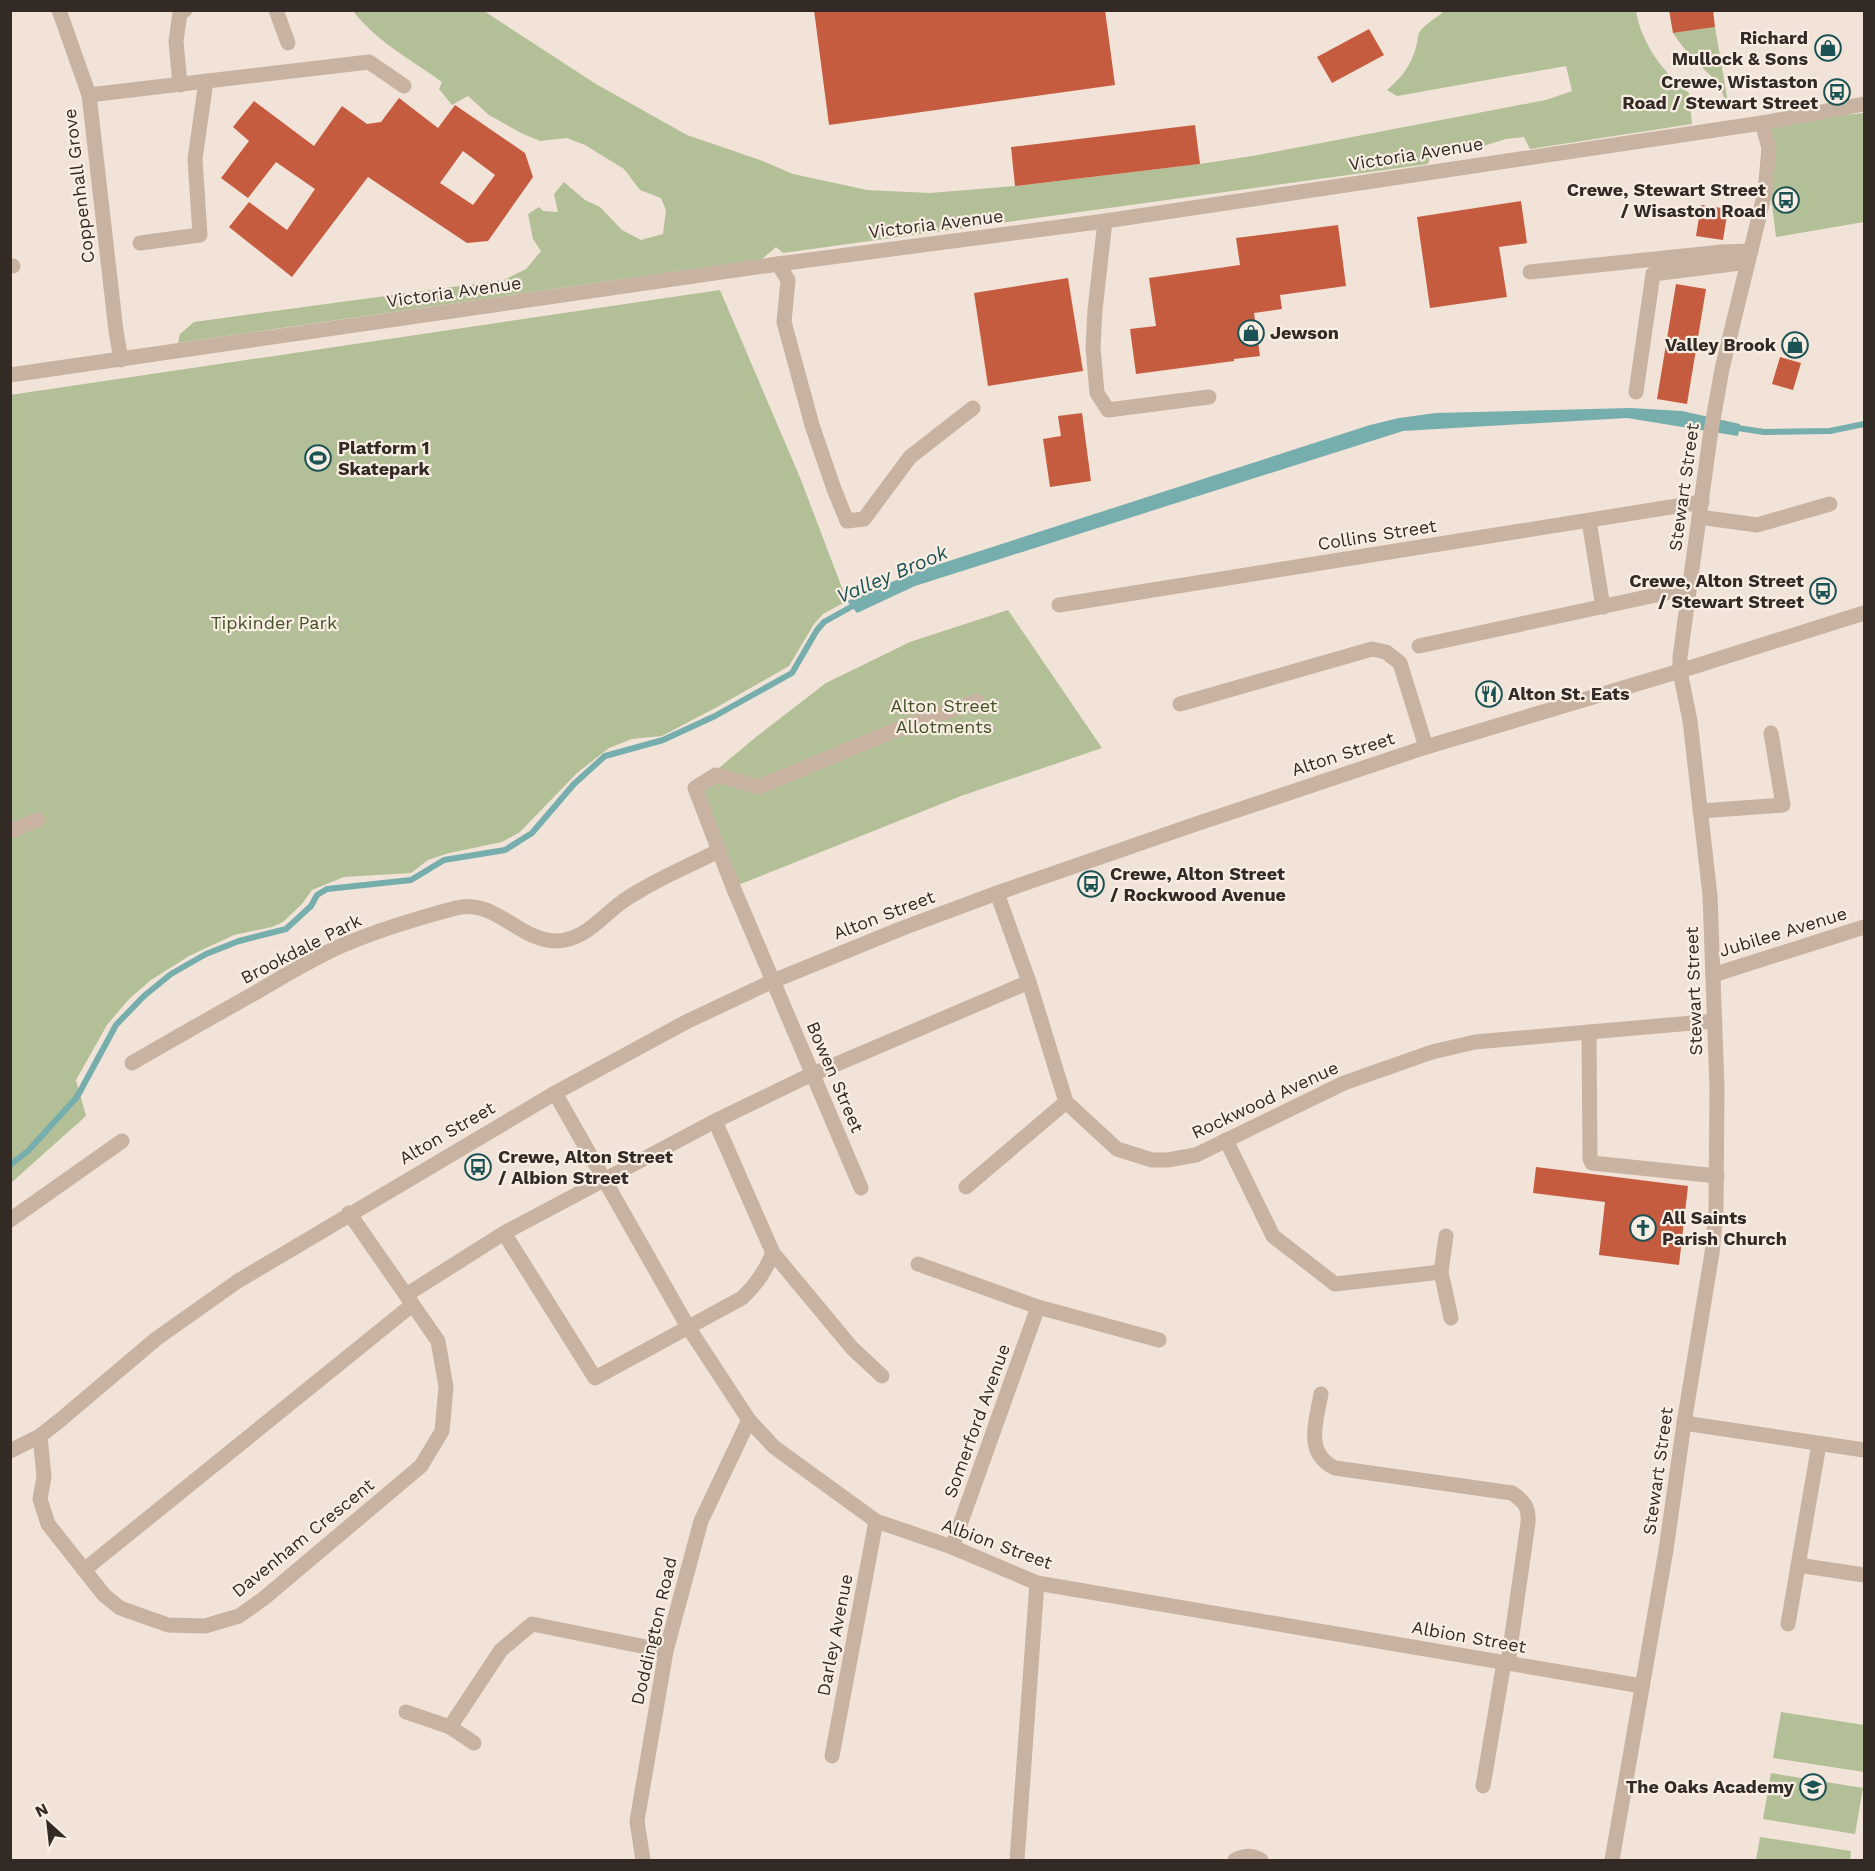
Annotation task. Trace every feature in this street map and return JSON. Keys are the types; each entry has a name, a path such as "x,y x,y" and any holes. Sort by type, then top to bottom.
{"street":[{"name":"Coppenhall Grove","path":"59,10 89,95 121,360"},
{"path":"180,85 176,41 180,13 185,10"},
{"path":"276,10 288,43"},
{"path":"89,95 369,62 404,86"},
{"path":"140,243 200,235 195,159 206,81"},
{"name":"Victoria Avenue","path":"10,375 778,264 1105,221 1762,123 1864,104"},
{"name":"Stewart Street","path":"1612,1860 1666,1550 1683,1423 1712,1253 1717,1176 1715,1021 1710,894 1690,721 1680,671 1688,593 1722,369 1766,192 1769,148 1762,123"},
{"path":"1105,221 1093,347 1097,393 1108,410 1209,397"},
{"path":"1530,272 1711,253 1749,257"},
{"path":"1636,392 1653,274 1749,257"},
{"path":"778,264 788,280 784,322 812,426 847,521 864,519 910,457 973,408"},
{"name":"Collins Street","path":"1059,605 1589,521 1701,509 1756,525 1830,504"},
{"path":"1589,521 1603,607"},
{"path":"1419,646 1670,592 1688,593"},
{"name":"Alton Street","path":"10,1451 40,1436 156,1339 238,1281 349,1213 555,1093 688,1021 773,981 843,951 997,893 1426,747 1864,613"},
{"path":"1180,704 1372,649 1386,652 1400,663 1426,747"},
{"path":"773,981 718,851 695,788 716,776 758,787 906,726 978,700"},
{"path":"1700,811 1783,805 1771,733"},
{"path":"10,831 38,820"},
{"name":"Brookdale Park","path":"132,1063 302,965 342,945 380,931 459,907 475,907 488,909 527,934 541,940 558,941 588,930 643,888 718,851"},
{"path":"966,1187 1066,1102 1029,982 997,893"},
{"name":"Jubilee Avenue","path":"1713,975 1864,927"},
{"name":"Bowen Street","path":"773,981 861,1188"},
{"path":"84,1570 409,1300 504,1233 715,1120 813,1074 1029,982"},
{"name":"Rockwood Avenue","path":"1066,1102 1117,1149 1138,1157 1167,1160 1196,1155 1344,1083 1432,1052 1475,1042 1715,1021"},
{"path":"1589,1032 1590,1159 1592,1163 1717,1176"},
{"name":"Albion Street","path":"555,1093 688,1327 749,1420 774,1447 876,1521 952,1547 1037,1583 1642,1686"},
{"path":"715,1120 773,1253 852,1348 882,1376"},
{"path":"1226,1140 1273,1236 1335,1284 1441,1272"},
{"path":"10,1220 122,1141"},
{"name":"Davenham Crescent","path":"40,1436 44,1477 40,1498 48,1524 104,1595 120,1608 168,1625 206,1626 239,1616 263,1599 421,1466 442,1431 446,1387 438,1341 349,1213"},
{"path":"504,1233 595,1378 741,1298 764,1274 773,1253"},
{"path":"1446,1236 1441,1272 1451,1318"},
{"path":"918,1264 1038,1307 1159,1340"},
{"name":"Somerford Avenue","path":"952,1547 1038,1307"},
{"path":"1321,1394 1314,1438 1321,1459 1327,1464 1335,1468 1512,1493 1524,1501 1529,1510 1506,1663 1483,1786"},
{"name":"Doddington Road","path":"643,1860 637,1821 666,1651 701,1521 749,1420"},
{"path":"1683,1423 1864,1450"},
{"path":"1788,1624 1819,1444"},
{"name":"Darley Avenue","path":"832,1756 876,1521"},
{"path":"1798,1565 1864,1575"},
{"path":"1017,1860 1037,1583"},
{"path":"450,1727 501,1650 532,1624 666,1651"},
{"path":"406,1712 450,1727 474,1743"},
{"path":"1235,1860 1245,1856 1253,1856 1262,1860"}],"green space":[{"path":"353,11 484,11 596,84 687,135 793,174 867,190 930,193 1015,186 1200,164 1546,100 1572,91 1566,66 1397,96 1387,90 1409,66 1421,30 1444,11 1636,11 1643,35 1655,57 1689,93 1692,124 1530,149 1524,137 1506,139 1477,148 1432,153 1428,164 783,253 776,247 762,259 178,343 180,334 194,322 504,280 526,269 541,251 533,239 528,214 539,207 543,211 558,212 554,194 564,182 585,200 600,207 622,230 641,240 663,234 666,210 661,198 640,190 624,169 585,145 567,138 540,141 521,133 489,115 468,96 452,105 439,89 442,82 383,41"},
{"path":"1715,27 1728,103 1717,82 1694,60 1673,33"},
{"path":"1864,113 1864,222 1776,237 1762,123"},
{"name":"Tipkinder Park","path":"720,290 801,480 847,601 823,614 814,624 789,666 662,736 632,739 609,748 577,773 520,832 502,842 449,853 428,860 411,873 344,877 312,890 302,904 283,922 272,927 234,935 189,956 151,980 129,999 107,1025 76,1080 86,1116 11,1183 10,395"},
{"name":"Alton Street Allotments","path":"1008,610 1102,748 961,796 733,887 695,788 826,683 910,642"},
{"path":"1781,1712 1864,1725 1864,1772 1773,1758"},
{"path":"1771,1773 1863,1788 1855,1834 1763,1819"},
{"path":"1760,1837 1851,1851 1850,1860 1756,1860"}],"water":[{"path":"1630,408 1682,411 1740,424 1738,436 1627,418 1403,431 915,586 857,613 847,601 918,571 1370,425 1436,413"}],"building":[{"path":"814,10 1105,10 1115,85 829,125"},
{"path":"1669,10 1713,10 1715,27 1673,33"},
{"path":"1369,29 1384,55 1332,83 1317,57"},
{"path":"399,98 438,128 455,105 525,153 533,177 488,241 467,243 368,177 292,277 229,227 249,202 287,230 315,189 276,162 248,198 221,178 249,141 233,127 254,101 314,146 342,106 367,124 381,122","holes":["463,151 495,175 473,205 440,183"]},
{"path":"1195,125 1200,164 1015,186 1011,147"},
{"path":"1521,201 1527,243 1499,247 1507,297 1430,308 1417,217"},
{"path":"1701,205 1728,209 1723,240 1696,236"},
{"path":"1338,225 1346,286 1280,295 1282,309 1254,313 1260,356 1136,374 1130,329 1156,326 1149,278 1240,265 1236,238"},
{"path":"1068,278 1083,371 988,386 974,293"},
{"path":"1676,284 1706,289 1687,404 1657,399"},
{"path":"1780,357 1801,363 1793,390 1772,384"},
{"path":"1082,413 1091,481 1050,487 1043,439 1061,436 1058,416"},
{"name":"All Saints Parish Church","path":"1536,1167 1688,1186 1679,1265 1599,1255 1605,1202 1533,1193"}],"waterway":[{"name":"Valley Brook","path":"1731,427 1764,432 1830,431 1864,424"},
{"name":"Valley Brook","path":"10,1165 28,1151 77,1097 116,1025 144,996 171,974 206,954 239,941 286,929 311,906 317,895 327,889 411,880 444,860 505,850 532,833 574,784 605,756 663,740 715,716 792,673 824,622 858,603"}],"place":[{"name":"Richard Mullock & Sons","path":"1828,48"},
{"name":"Crewe, Wistaston Road / Stewart Street","path":"1837,92"},
{"name":"Crewe, Stewart Street / Wisaston Road","path":"1786,200"},
{"name":"Jewson","path":"1251,333"},
{"name":"Valley Brook","path":"1795,345"},
{"name":"Platform 1 Skatepark","path":"318,458"},
{"name":"Crewe, Alton Street / Stewart Street","path":"1823,591"},
{"name":"Alton St. Eats","path":"1489,694"},
{"name":"Crewe, Alton Street / Rockwood Avenue","path":"1091,884"},
{"name":"Crewe, Alton Street / Albion Street","path":"478,1167"},
{"name":"All Saints Parish Church","path":"1643,1228"},
{"name":"The Oaks Academy","path":"1813,1787"}]}
